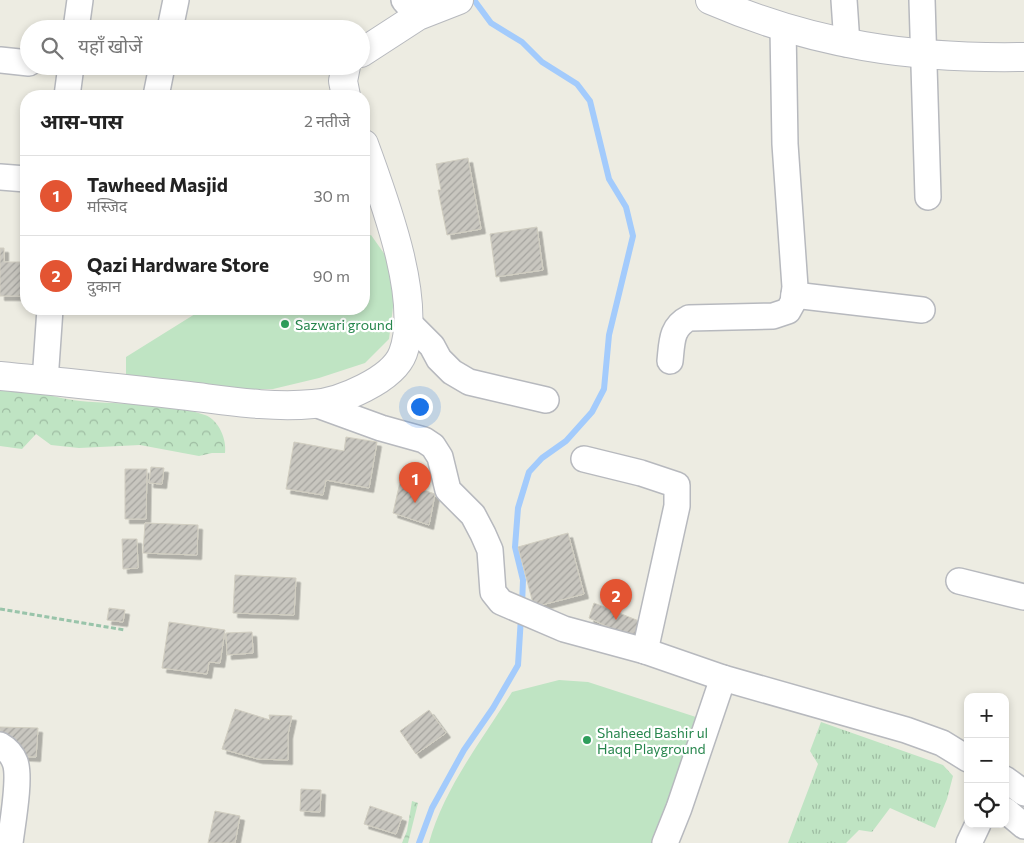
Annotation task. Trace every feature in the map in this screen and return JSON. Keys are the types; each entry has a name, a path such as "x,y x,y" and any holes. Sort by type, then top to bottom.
{"street":[{"path":"77,20 80,0"},
{"path":"172,20 176,0"},
{"path":"710,0 783,28 847,44 925,55 1024,57"},
{"path":"844,0 847,44"},
{"path":"922,0 928,196"},
{"path":"370,44 411,8 456,1"},
{"path":"670,361 674,331 680,323 689,318 773,316 788,311 793,302 785,144 783,28"},
{"path":"0,60 20,62"},
{"path":"66,75 67,90"},
{"path":"157,90 160,75"},
{"path":"344,75 345,90"},
{"path":"0,376 264,404 315,404 357,392 387,374 402,355 409,323 409,297 384,200 370,161"},
{"path":"0,176 20,178"},
{"path":"794,295 922,310"},
{"path":"45,381 50,315"},
{"path":"409,323 432,346 439,359 452,372 469,382 546,400"},
{"path":"315,404 381,428 424,440 433,446 440,457 448,490 474,515 490,550 493,592 501,602 564,629 645,651 723,678 906,730 942,743 964,756"},
{"path":"584,459 641,473 677,485 677,506 645,651"},
{"path":"959,581 1024,597"},
{"path":"665,843 679,808 723,678"},
{"path":"0,745 7,749 16,762 17,776 10,843"},
{"path":"1009,781 1024,793"},
{"path":"1009,813 1024,826"},
{"path":"969,843 976,828"}],"path":[{"path":"0,609 125,630"}],"green space":[{"name":"Sazwari ground","path":"370,235 388,259 394,299 389,339 365,363 319,378 273,389 206,389 126,375 126,357 193,315 370,315"},
{"path":"0,386 72,400 156,405 189,410 205,415 214,421 221,431 225,442 225,453 199,456 140,445 79,448 51,445 36,434 22,449 0,446"},
{"name":"Shaheed Bashir ul Haqq Playground","path":"559,680 588,682 699,718 655,843 429,843 435,823 454,784 512,692"},
{"path":"821,722 943,765 953,776 947,799 935,828 890,808 872,832 859,830 846,843 788,843 818,764 810,751"},
{"path":"412,801 418,803 408,843 402,843 407,831"}],"building":[{"path":"468,158 481,229 447,235 438,190 441,190 436,164"},
{"path":"537,227 543,270 496,277 490,234"},
{"path":"0,248 4,248 4,262 20,262 20,296 0,296"},
{"path":"346,437 377,442 369,488 326,480 323,495 286,489 294,442 344,451"},
{"path":"151,467 164,468 162,484 149,483"},
{"path":"125,469 147,469 146,519 125,519"},
{"path":"400,482 435,494 429,525 393,513"},
{"path":"145,523 198,525 197,555 143,553"},
{"path":"568,533 584,594 534,607 518,547"},
{"path":"122,539 137,539 138,568 123,569"},
{"path":"235,575 296,578 294,615 233,613"},
{"path":"594,603 644,623 635,639 589,618"},
{"path":"109,608 125,610 123,622 107,620"},
{"path":"169,622 225,630 220,663 209,662 207,674 162,668"},
{"path":"252,632 253,653 227,655 226,633"},
{"path":"235,709 270,720 269,715 292,716 288,734 288,760 258,759 222,749"},
{"path":"429,710 446,733 416,754 400,731"},
{"path":"0,727 38,728 36,757 15,756 0,740"},
{"path":"301,789 321,790 320,812 300,811"},
{"path":"370,806 402,817 396,834 364,824"},
{"path":"215,811 240,816 235,843 208,843"}],"waterway":[{"path":"474,0 491,23 522,42 542,62 577,84 590,101 609,179 626,207 633,236 609,335 604,389 592,412 566,441 542,458 529,472 518,508 515,547 523,580 522,605"},
{"path":"419,843 432,808 464,750 493,708 518,665 521,617"}],"place":[{"name":"Sazwari ground","path":"285,324"},
{"name":"Tawheed Masjid","path":"415,503"},
{"name":"Qazi Hardware Store","path":"616,620"},
{"name":"Shaheed Bashir ul Haqq Playground","path":"587,740"}]}
